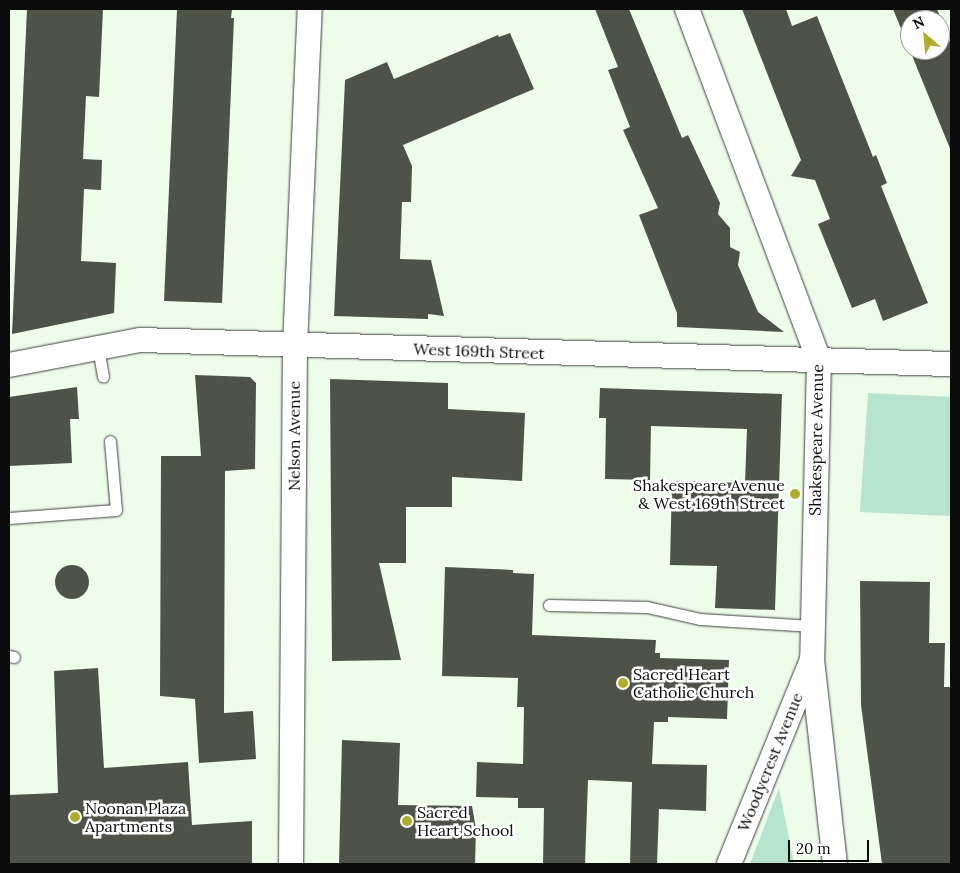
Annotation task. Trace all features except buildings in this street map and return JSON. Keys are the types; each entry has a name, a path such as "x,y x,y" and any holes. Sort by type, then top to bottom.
{"street":[{"name":"Nelson Avenue","path":"291,864 295,346 310,9"},
{"name":"Shakespeare Avenue","path":"687,9 819,360 812,659 835,864"},
{"name":"West 169th Street","path":"9,365 140,340 951,364"},
{"name":"Woodycrest Avenue","path":"729,864 812,659"}],"lane":[{"path":"98,348 103,376"},
{"path":"9,518 116,510 110,441"},
{"path":"549,605 647,607 700,620 812,626"}],"green space":[{"path":"868,393 951,397 951,516 860,512"},
{"path":"779,788 794,864 750,864"}],"place":[{"name":"Shakespeare Avenue & West 169th Street","path":"795,494"},
{"name":"Sacred Heart Catholic Church","path":"623,683"},
{"name":"Noonan Plaza Apartments","path":"75,817"},
{"name":"Sacred Heart School","path":"407,821"}]}
